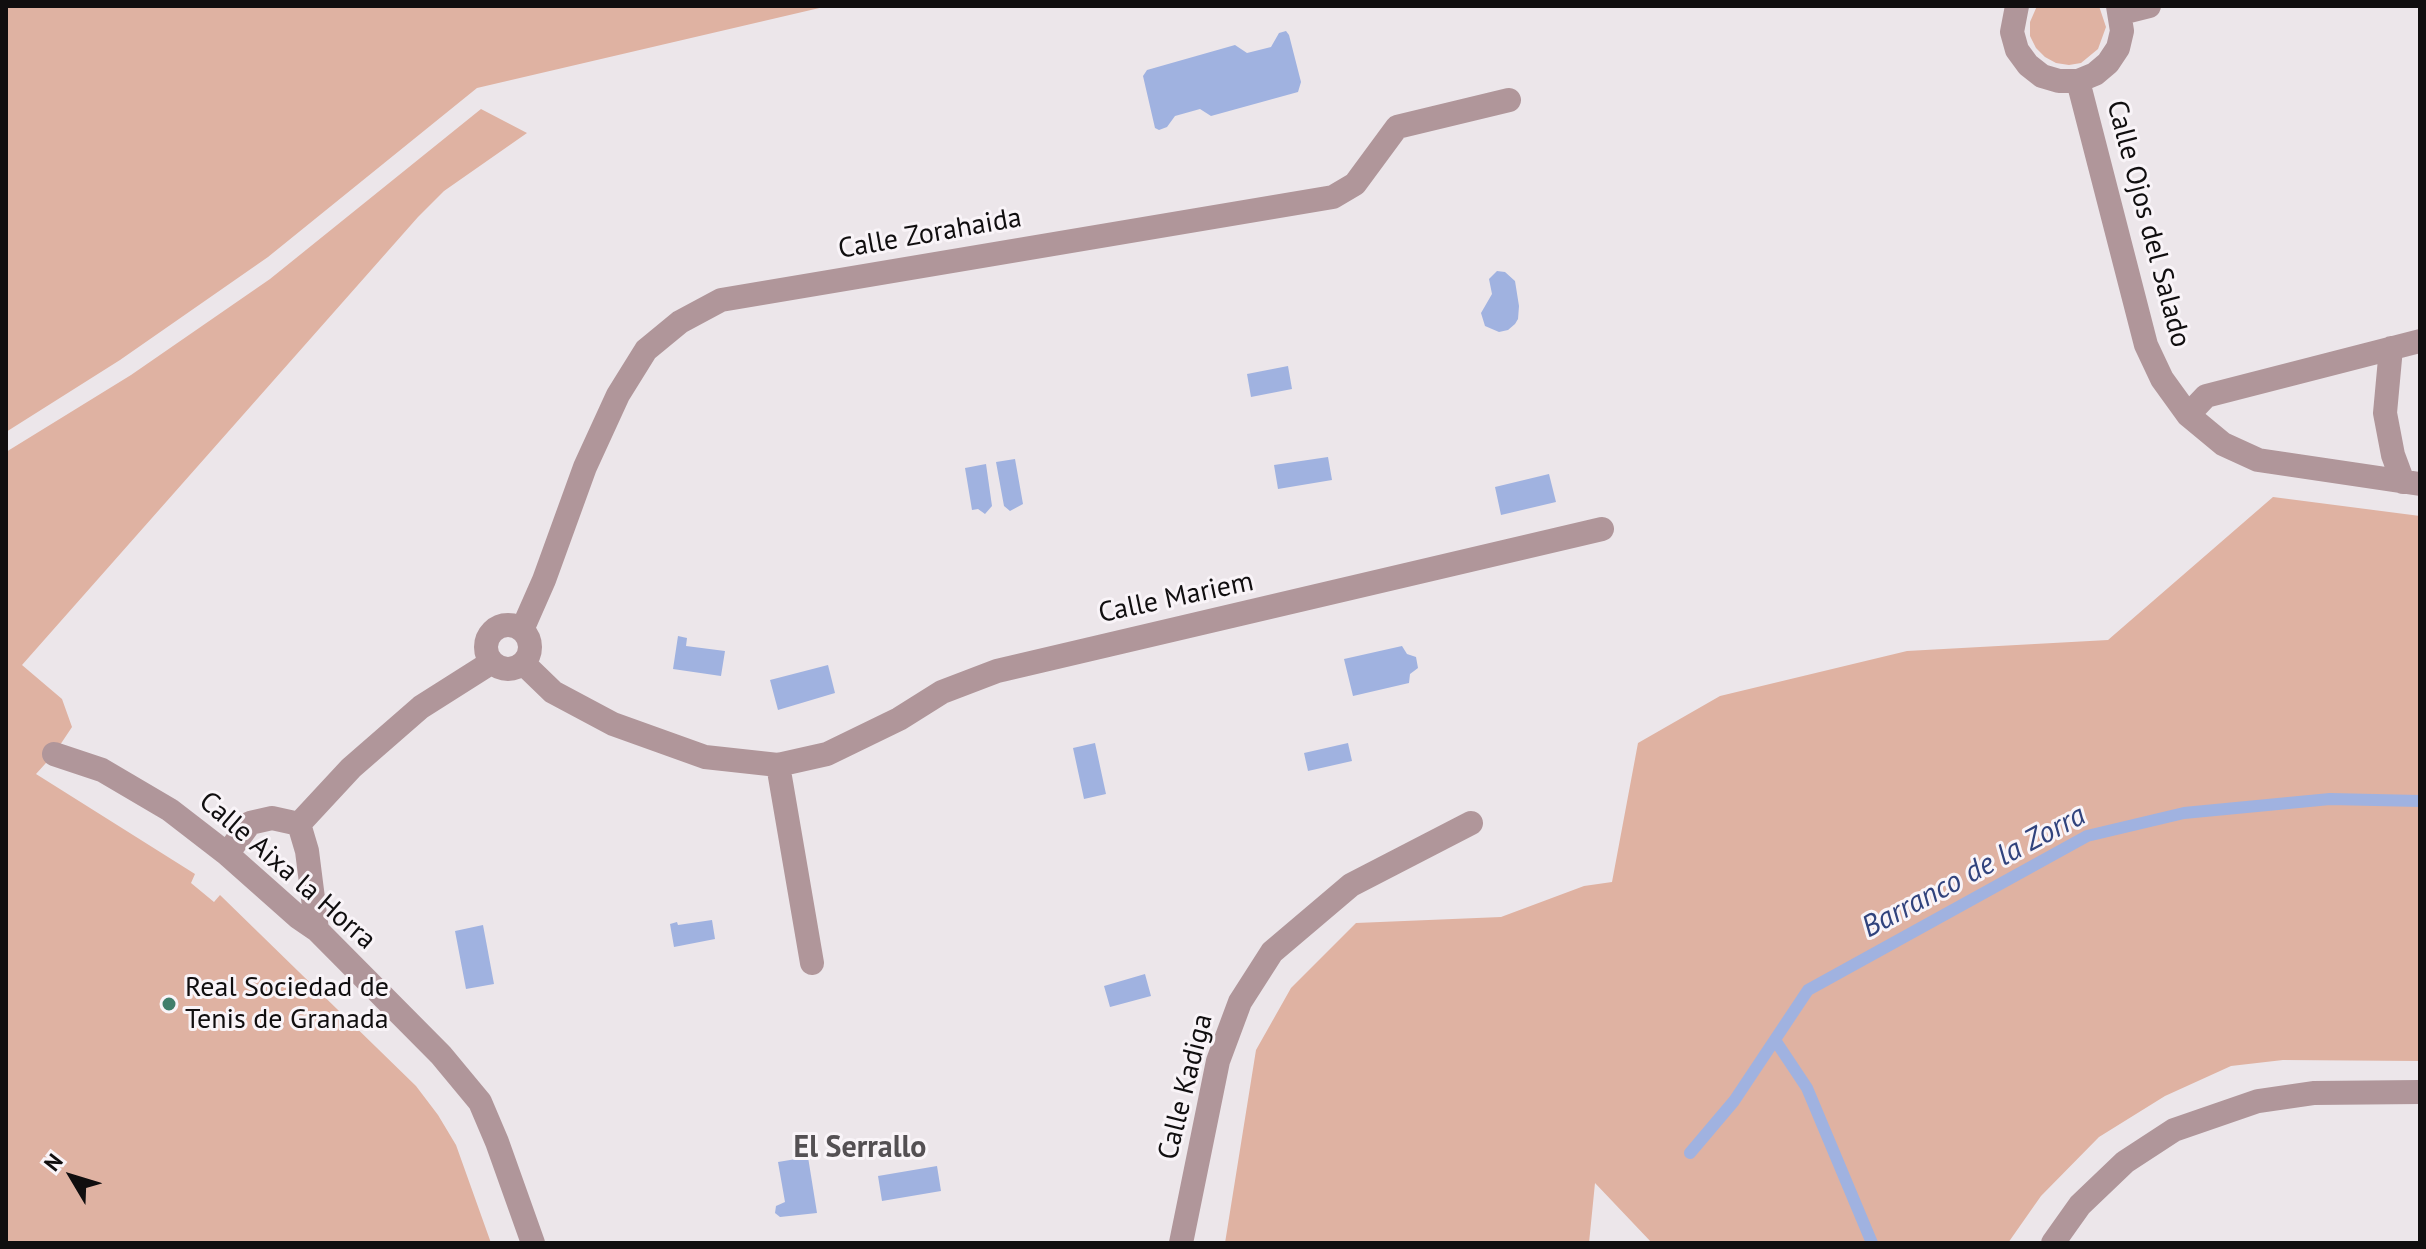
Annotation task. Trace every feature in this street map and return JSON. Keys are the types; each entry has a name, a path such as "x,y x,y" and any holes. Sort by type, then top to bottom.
{"street":[{"path":"2017,6 2012,32 2017,50 2028,65 2042,76 2059,81 2078,81 2095,74 2108,63 2118,48 2122,31 2120,10 2149,6"},
{"name":"Calle Ojos del Salado","path":"2078,81 2146,345 2162,379 2188,415 2223,444 2258,460 2412,483"},
{"name":"Calle Zorahaida","path":"522,630 544,580 585,467 618,395 646,350 680,322 721,300 1333,197 1355,184 1397,127 1509,100"},
{"path":"2188,415 2206,396 2420,341"},
{"path":"2391,348 2385,413 2393,455 2412,483"},
{"name":"Calle Mariem","path":"523,663 553,692 613,724 705,757 778,765 827,754 899,719 942,692 997,671 1602,529"},
{"path":"508,625 522,630 530,650 523,663 504,669 492,662 487,649 490,635 508,625"},
{"path":"299,824 351,768 421,707 492,662"},
{"name":"Calle Aixa la Horra","path":"54,754 102,770 170,810 227,854 317,930 441,1055 480,1102 533,1243"},
{"path":"778,765 812,963"},
{"path":"227,854 250,823 272,818 299,824"},
{"name":"Calle Kadiga","path":"1181,1243 1218,1061 1240,1002 1272,952 1351,885 1471,823"},
{"path":"299,824 307,851 317,930"},
{"path":"2053,1243 2080,1205 2125,1162 2174,1130 2258,1101 2339,1091 2420,1092"}],"shaded area":[{"path":"6,6 828,6 477,88 268,257 120,360 6,432"},
{"path":"2037,6 2099,6 2106,27 2098,49 2081,63 2069,65 2045,57 2030,36 2030,22"},
{"name":"Real Sociedad de Tenis de Granada","path":"481,109 527,133 444,191 418,217 22,665 62,699 72,727 36,774 195,874 191,883 214,902 220,895 416,1086 456,1145 491,1243 6,1243 6,452 131,375 270,279"},
{"path":"2273,497 2420,516 2420,1061 2283,1060 2231,1066 2165,1096 2099,1137 2041,1196 2008,1243 1652,1243 1595,1183 1589,1243 1225,1243 1256,1050 1291,988 1356,923 1501,917 1584,886 1612,882 1638,743 1720,696 1907,651 2108,640"}],"water":[{"path":"1286,31 1301,82 1298,92 1211,116 1200,109 1175,116 1167,127 1155,128 1143,76 1147,70 1235,45 1247,53 1271,47 1279,33"},
{"path":"1497,271 1505,272 1515,281 1519,306 1515,324 1499,332 1485,326 1481,313 1492,294 1489,279"},
{"path":"1288,366 1292,389 1251,397 1247,374"},
{"path":"1328,457 1332,480 1278,489 1274,465"},
{"path":"1015,459 1023,504 1010,511 1004,506 996,462"},
{"path":"986,464 992,506 985,514 978,509 972,510 965,468"},
{"path":"1549,474 1556,502 1501,515 1495,487"},
{"path":"678,636 687,638 686,646 725,651 721,676 673,669"},
{"path":"1402,646 1407,654 1416,657 1418,668 1410,674 1409,683 1353,696 1344,659"},
{"path":"828,665 835,693 778,710 770,680"},
{"path":"1095,743 1106,794 1084,799 1073,748"},
{"path":"1348,743 1352,761 1308,771 1304,753"},
{"path":"712,920 715,939 674,947 670,924"},
{"path":"483,925 494,984 466,989 455,931"},
{"path":"1145,974 1151,996 1110,1007 1104,986"},
{"path":"808,1157 817,1213 780,1217 775,1213 776,1206 785,1202 778,1162"},
{"path":"937,1166 941,1191 882,1201 878,1176"}],"waterway":[{"name":"Barranco de la Zorra","path":"1690,1153 1734,1101 1808,990 2087,836 2184,813 2330,799 2420,801"},
{"path":"1775,1040 1807,1088 1872,1243"}],"place":[{"name":"Real Sociedad de Tenis de Granada","path":"169,1004"}],"district":[{"name":"El Serrallo","path":"860,1148"}]}
